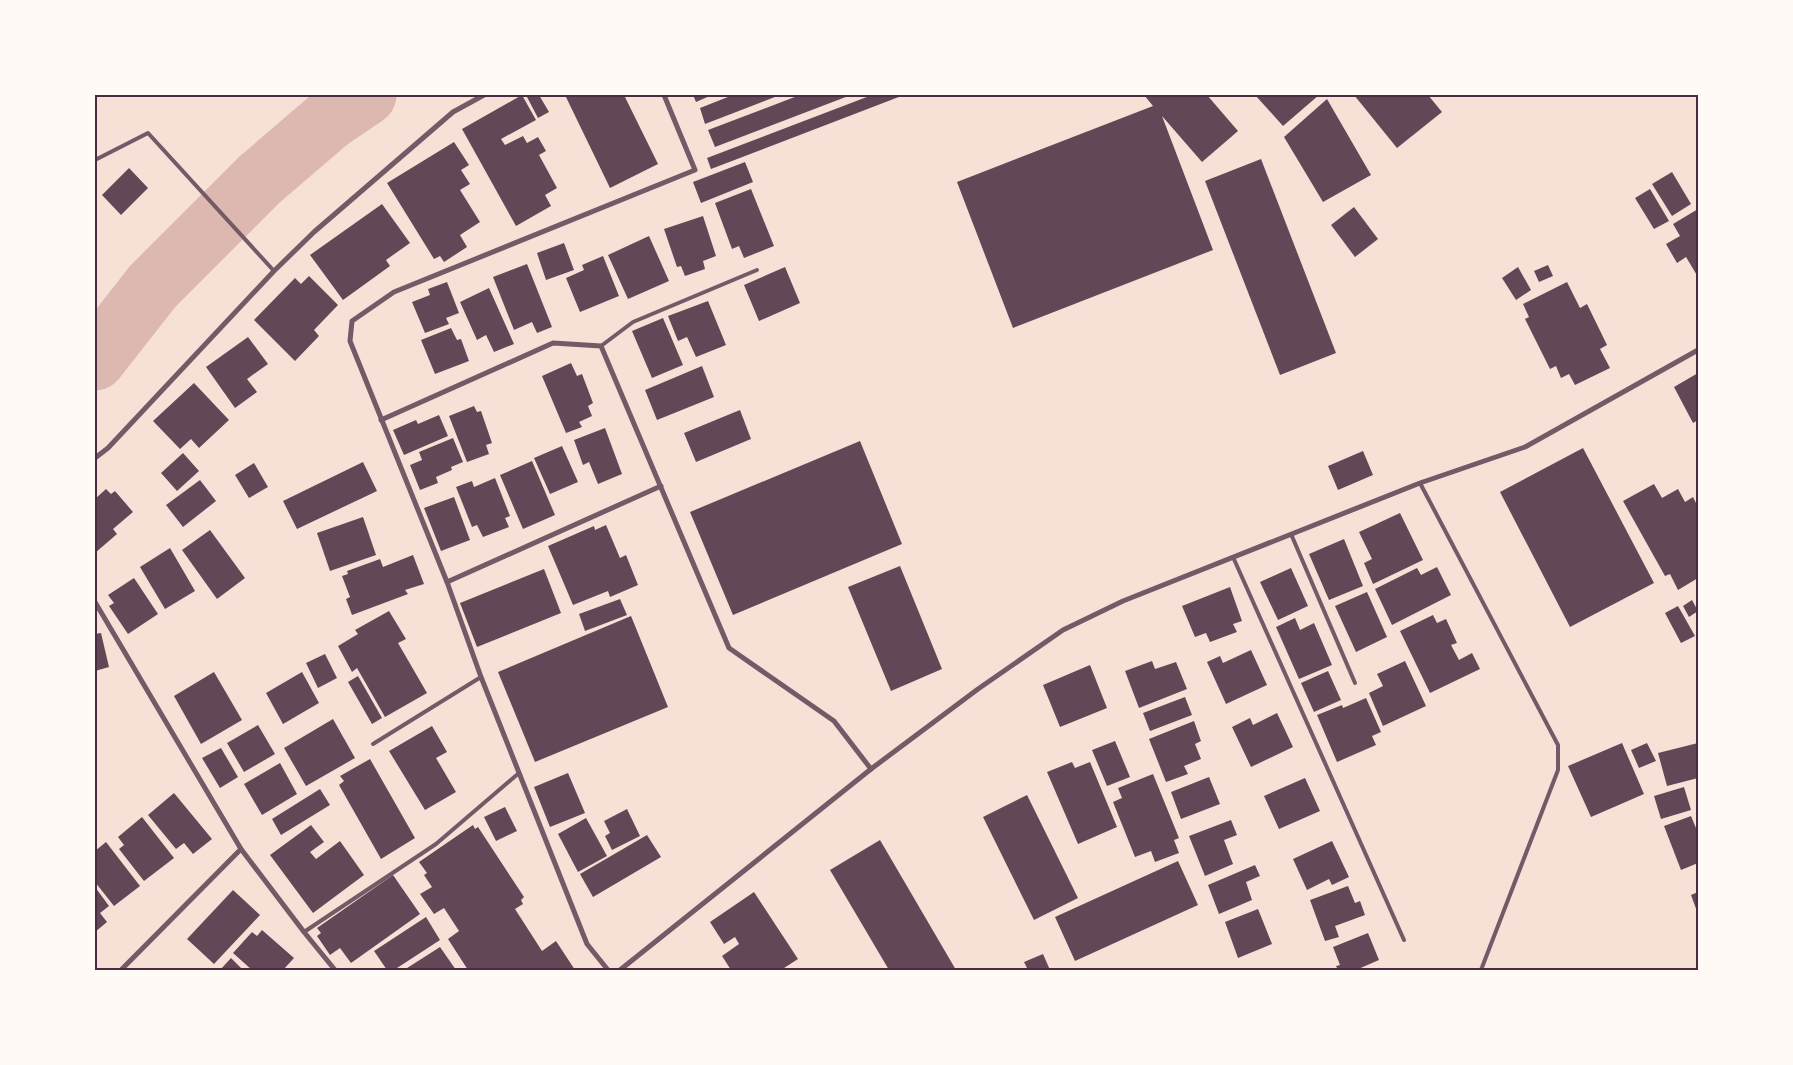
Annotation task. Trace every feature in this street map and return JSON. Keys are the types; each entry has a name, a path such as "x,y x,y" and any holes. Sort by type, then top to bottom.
{"street":[{"path":"95,458 108,448 274,271 314,232 453,112 484,95"},
{"path":"608,970 587,944 481,677 447,582 350,340 352,321 394,292 695,170 664,95"},
{"path":"382,420 552,343 601,346 729,648 834,721 871,770"},
{"path":"620,970 871,770 978,688 1064,630 1124,600 1420,483 1525,447 1698,350"},
{"path":"447,582 660,486"},
{"path":"95,602 241,849 334,970"},
{"path":"121,970 241,849"},
{"path":"325,970 330,965"}],"lane":[{"path":"95,160 148,133 274,271"},
{"path":"601,346 633,322 757,270"},
{"path":"1420,483 1558,745 1558,770 1481,970"},
{"path":"1291,534 1355,683"},
{"path":"1233,557 1404,940"},
{"path":"373,744 481,677"},
{"path":"304,932 436,844 519,773"}],"building":[{"path":"522,95 536,120 501,139 505,145 523,136 527,143 538,137 546,151 539,155 557,188 545,195 551,206 516,226 462,129"},
{"path":"539,95 549,112 538,118 527,97"},
{"path":"565,95 624,95 658,164 610,188"},
{"path":"693,95 712,95 696,102"},
{"path":"733,95 780,95 705,124 700,108"},
{"path":"800,95 851,95 715,147 708,130"},
{"path":"872,95 904,95 711,169 707,158"},
{"path":"1144,95 1207,95 1238,131 1202,162 1162,116 1213,250 1013,328 957,182 1153,106"},
{"path":"1255,95 1319,95 1283,126"},
{"path":"1354,95 1428,95 1442,112 1397,148"},
{"path":"1327,99 1371,175 1323,202 1284,137"},
{"path":"454,142 469,165 461,170 470,184 460,190 480,222 460,235 467,247 444,262 440,256 434,259 387,183"},
{"path":"1261,159 1336,353 1280,375 1205,181"},
{"path":"745,162 753,182 701,203 693,182"},
{"path":"129,168 148,188 121,215 102,195"},
{"path":"1672,172 1691,204 1672,216 1652,184"},
{"path":"751,189 774,246 744,258 739,246 732,249 715,203"},
{"path":"1650,189 1669,221 1654,229 1635,198"},
{"path":"382,204 410,243 386,260 390,266 343,300 310,255"},
{"path":"1354,207 1378,239 1355,257 1331,225"},
{"path":"1698,209 1698,277 1686,257 1677,263 1666,244 1680,236 1673,224"},
{"path":"703,216 716,256 703,261 705,269 685,276 681,266 677,267 664,229"},
{"path":"649,236 669,281 628,299 608,255"},
{"path":"564,243 574,270 546,280 537,253"},
{"path":"603,256 619,296 580,312 566,278 584,270 582,265"},
{"path":"527,264 552,327 537,333 532,322 514,330 493,277"},
{"path":"1548,265 1553,276 1539,282 1534,271"},
{"path":"785,267 800,303 759,321 744,285"},
{"path":"1518,267 1531,290 1516,300 1502,278"},
{"path":"309,276 338,305 314,330 319,336 295,361 254,320 295,278 301,284"},
{"path":"447,282 459,313 446,318 449,324 425,333 412,302 430,295 428,289"},
{"path":"1567,282 1580,308 1587,304 1607,345 1600,349 1610,368 1575,385 1569,374 1561,378 1556,366 1550,369 1525,319 1529,317 1523,304"},
{"path":"489,288 514,344 494,352 486,335 477,340 460,302"},
{"path":"708,301 726,345 696,357 687,337 678,341 668,316"},
{"path":"663,318 683,365 652,378 632,331"},
{"path":"451,328 457,340 461,339 469,361 435,374 421,340"},
{"path":"248,337 268,364 247,379 257,392 235,408 206,367"},
{"path":"571,363 577,376 582,374 593,403 588,406 592,416 579,422 582,427 566,433 542,376"},
{"path":"702,366 714,397 657,420 645,390"},
{"path":"1698,373 1698,420 1693,423 1674,387"},
{"path":"194,383 229,420 199,448 191,439 180,449 153,421"},
{"path":"474,406 477,412 481,411 492,443 486,445 489,454 467,462 449,416"},
{"path":"740,410 751,439 696,462 684,433"},
{"path":"439,415 448,436 404,455 393,430 416,420 418,424"},
{"path":"605,428 622,474 598,484 589,462 583,465 574,440"},
{"path":"453,438 463,462 451,467 452,470 436,477 438,483 420,490 410,465 422,460 419,452"},
{"path":"860,441 902,544 733,615 690,512"},
{"path":"562,446 578,482 550,494 534,458"},
{"path":"1583,448 1654,583 1570,627 1500,492"},
{"path":"1363,451 1373,475 1338,490 1328,466"},
{"path":"183,453 199,471 177,491 161,473"},
{"path":"532,461 555,515 523,529 500,475"},
{"path":"363,462 377,491 297,529 283,501"},
{"path":"254,463 268,487 249,498 235,475"},
{"path":"495,478 510,516 505,518 509,527 483,537 477,525 472,527 456,487 472,481 474,487"},
{"path":"200,480 216,501 183,527 166,505"},
{"path":"1654,484 1662,498 1678,489 1685,502 1693,497 1698,507 1698,578 1678,590 1670,574 1665,576 1623,501"},
{"path":"106,489 111,494 115,491 133,512 113,529 117,534 95,553 95,499"},
{"path":"454,497 470,540 441,551 424,508"},
{"path":"1400,513 1423,560 1373,584 1364,563 1372,559 1359,532"},
{"path":"363,517 376,555 330,571 317,533"},
{"path":"606,525 620,558 626,555 638,585 610,597 608,591 573,605 548,546 594,526 595,530"},
{"path":"210,530 245,578 217,599 182,550"},
{"path":"1344,539 1363,586 1329,600 1309,554"},
{"path":"170,548 195,591 165,609 140,567"},
{"path":"413,555 424,584 405,590 408,594 352,615 346,599 350,597 342,576 348,574 347,571 380,559 383,567"},
{"path":"900,566 942,669 891,691 848,587"},
{"path":"1437,567 1451,595 1392,625 1375,589 1417,568 1421,575"},
{"path":"1291,568 1308,606 1278,620 1260,582"},
{"path":"544,569 561,613 477,647 460,603"},
{"path":"134,578 158,614 128,634 109,606 114,603 108,595"},
{"path":"1230,587 1242,621 1233,624 1237,632 1210,642 1206,633 1195,637 1182,606"},
{"path":"1367,592 1387,637 1356,652 1335,606"},
{"path":"620,599 627,615 585,631 579,614"},
{"path":"1692,600 1698,611 1689,617 1683,606"},
{"path":"1678,606 1695,636 1681,643 1665,613"},
{"path":"389,611 406,639 398,643 427,693 385,717 357,668 352,672 338,646 358,634 355,630"},
{"path":"1433,615 1437,623 1446,619 1457,643 1451,645 1459,660 1472,653 1480,669 1430,693 1400,631"},
{"path":"631,616 668,707 535,762 498,672"},
{"path":"1295,618 1300,630 1314,623 1332,665 1299,679 1276,627"},
{"path":"101,633 109,667 95,671 95,634"},
{"path":"1251,650 1267,685 1226,704 1207,662 1220,656 1223,663"},
{"path":"325,654 337,678 318,688 306,663"},
{"path":"1152,661 1155,669 1176,662 1187,689 1139,708 1125,671"},
{"path":"1405,661 1426,706 1383,726 1369,693 1383,686 1377,674"},
{"path":"1090,665 1107,708 1060,727 1043,685"},
{"path":"1328,671 1341,700 1314,712 1301,683"},
{"path":"214,672 242,720 201,744 174,696"},
{"path":"302,672 319,703 283,724 266,693"},
{"path":"358,676 382,718 372,724 348,682"},
{"path":"1185,697 1192,715 1150,731 1143,713"},
{"path":"1366,698 1381,732 1372,736 1376,745 1337,762 1317,715 1342,705 1343,708"},
{"path":"1277,713 1293,747 1251,767 1232,727 1250,718 1253,725"},
{"path":"333,719 355,758 306,786 284,748"},
{"path":"1194,721 1201,741 1195,744 1201,759 1184,766 1188,774 1166,782 1149,739"},
{"path":"258,725 275,754 244,772 227,743"},
{"path":"432,726 447,752 436,758 456,792 425,810 389,751"},
{"path":"1115,741 1130,777 1107,786 1092,750"},
{"path":"1622,743 1644,794 1591,817 1568,766"},
{"path":"1647,743 1656,761 1639,768 1631,750"},
{"path":"1698,743 1698,778 1667,786 1658,753"},
{"path":"221,748 238,777 220,788 202,758"},
{"path":"370,759 415,838 381,859 339,785 344,781 340,776"},
{"path":"1072,762 1075,768 1090,762 1117,827 1078,844 1047,772"},
{"path":"280,763 297,794 262,815 244,784"},
{"path":"568,773 585,813 550,827 534,787"},
{"path":"1153,774 1179,838 1174,840 1179,853 1155,862 1151,851 1135,857 1113,802 1122,798 1118,788"},
{"path":"1209,777 1220,804 1181,819 1171,792"},
{"path":"1305,778 1320,811 1279,829 1264,796"},
{"path":"1684,787 1691,810 1661,819 1654,796"},
{"path":"320,789 330,805 281,835 272,819"},
{"path":"174,793 212,839 193,854 184,843 176,849 148,815"},
{"path":"1027,795 1078,898 1034,920 983,817"},
{"path":"505,807 517,831 496,841 484,817"},
{"path":"627,809 640,836 612,850 605,836 610,833 604,821"},
{"path":"1691,816 1696,828 1698,827 1698,863 1681,870 1664,826"},
{"path":"142,817 174,858 144,881 119,849 124,845 118,837"},
{"path":"586,818 607,856 578,872 558,834"},
{"path":"1231,820 1237,835 1224,840 1233,864 1205,876 1189,836"},
{"path":"311,825 324,842 310,852 316,859 340,841 364,875 313,913 270,855"},
{"path":"473,825 475,829 478,827 524,897 521,900 523,904 515,909 542,951 556,941 575,970 468,970 448,939 459,931 444,908 434,914 420,894 432,887 424,875 427,873 419,862"},
{"path":"647,835 661,857 593,897 580,874"},
{"path":"880,840 956,970 889,970 830,870"},
{"path":"1332,841 1349,877 1332,885 1329,879 1307,890 1293,859"},
{"path":"106,842 140,886 114,906 95,882 95,851"},
{"path":"1178,861 1198,905 1075,961 1055,917"},
{"path":"1255,865 1260,876 1246,882 1252,900 1219,914 1208,885"},
{"path":"393,875 420,914 351,963 340,948 330,955 317,936 321,933 317,928"},
{"path":"1348,886 1355,903 1360,901 1365,915 1335,926 1339,937 1325,941 1310,900"},
{"path":"95,887 109,906 100,913 107,922 95,932"},
{"path":"233,890 260,915 214,964 187,939"},
{"path":"754,892 798,959 781,970 731,970 722,956 739,944 735,937 724,944 710,922"},
{"path":"1698,892 1698,914 1691,895"},
{"path":"1258,909 1272,944 1238,958 1225,922"},
{"path":"426,917 440,940 394,970 387,970 374,951"},
{"path":"262,930 294,958 283,970 252,970 233,953 252,932 257,936"},
{"path":"1368,933 1379,960 1356,970 1338,970 1336,966 1340,965 1333,947"},
{"path":"440,947 456,970 404,970"},
{"path":"1043,954 1050,970 1028,970 1024,962"},
{"path":"231,958 243,970 220,970"}],"waterway":[{"path":"95,360 153,286 259,180 329,120 366,95"}]}
